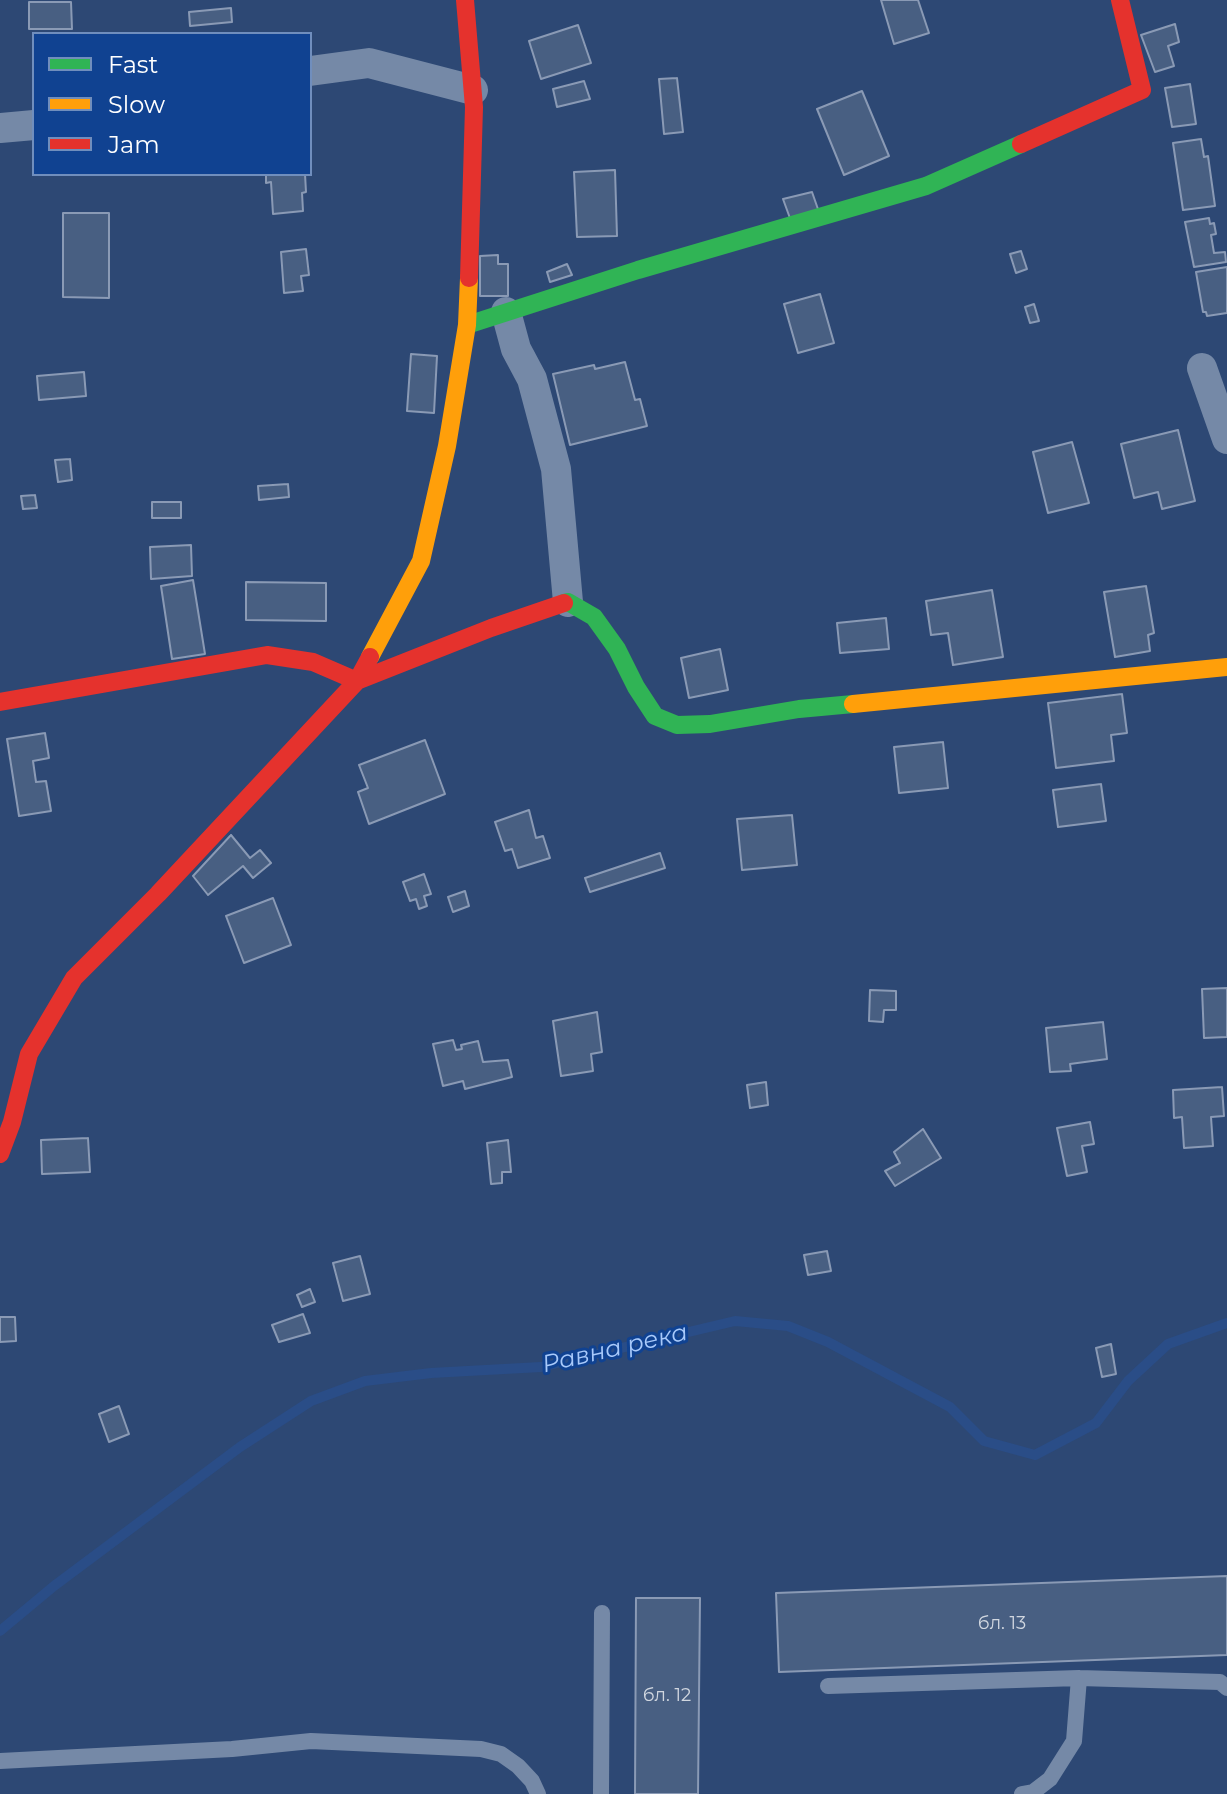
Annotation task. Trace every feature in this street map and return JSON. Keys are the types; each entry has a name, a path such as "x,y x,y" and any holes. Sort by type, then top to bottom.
{"street":[{"path":"0,1154 12,1122 29,1054 74,978 158,894 357,681 421,561 447,446 467,325 473,90 465,0"},
{"path":"467,325 638,270 926,186 1142,90 1120,0"},
{"path":"312,71 369,63 473,90"},
{"path":"0,128 32,125"},
{"path":"506,312 516,349 532,379 556,469 568,602"},
{"path":"1202,368 1227,439"},
{"path":"0,702 267,655 313,662 357,681 491,628 568,602 594,617 617,649 655,716 677,725 710,724 799,709 1227,667"}],"lane":[{"path":"601,1794 602,1613"},
{"path":"828,1686 1079,1678 1220,1682 1227,1688"},
{"path":"1022,1794 1033,1792 1050,1779 1074,1741 1079,1678"},
{"path":"0,1761 232,1749 311,1741 481,1749 501,1754 518,1766 532,1781 538,1794"}],"building":[{"path":"881,0 918,0 929,33 894,44"},
{"path":"29,2 71,2 72,29 29,29"},
{"path":"231,8 232,22 190,26 189,12"},
{"path":"1175,24 1179,42 1168,46 1174,66 1155,72 1141,35"},
{"path":"578,25 591,63 541,79 529,41"},
{"path":"677,78 683,132 664,134 659,79"},
{"path":"584,81 590,99 557,107 553,89"},
{"path":"1190,84 1196,124 1172,127 1165,88"},
{"path":"862,91 889,156 844,175 817,109"},
{"path":"1201,139 1204,157 1208,156 1215,206 1183,210 1173,143"},
{"path":"615,170 617,236 577,237 574,172"},
{"path":"266,176 305,176 303,211 273,214 271,182 266,183"},
{"path":"812,192 819,212 791,221 783,199"},
{"path":"63,213 109,213 109,298 63,297"},
{"path":"1209,218 1210,224 1214,223 1216,234 1211,235 1214,253 1225,252 1226,262 1194,267 1185,222"},
{"path":"306,249 309,275 301,276 303,291 284,293 281,252"},
{"path":"1021,251 1027,269 1016,273 1010,254"},
{"path":"498,255 498,264 508,264 508,296 480,296 480,256"},
{"path":"567,264 572,275 550,282 547,272"},
{"path":"1227,267 1227,313 1207,316 1203,312 1196,272"},
{"path":"820,294 834,343 798,353 784,304"},
{"path":"1034,304 1039,321 1030,323 1025,307"},
{"path":"411,354 437,356 434,413 407,411"},
{"path":"625,362 635,400 640,399 647,426 570,445 553,374"},
{"path":"84,372 86,396 39,400 37,376"},
{"path":"1178,430 1195,501 1162,509 1158,492 1134,498 1121,444"},
{"path":"1072,442 1089,503 1048,513 1033,452"},
{"path":"70,459 72,480 58,482 55,460"},
{"path":"288,484 289,497 259,500 258,486"},
{"path":"35,495 37,508 23,509 21,496"},
{"path":"152,502 181,502 181,518 152,518"},
{"path":"191,545 192,576 151,579 150,547"},
{"path":"193,580 205,654 172,659 161,586"},
{"path":"246,582 326,583 326,621 246,620"},
{"path":"1146,586 1154,633 1148,635 1150,651 1115,657 1104,592"},
{"path":"992,590 1003,657 953,665 948,633 931,635 926,601"},
{"path":"886,618 889,649 840,653 837,623"},
{"path":"720,649 728,690 689,698 681,658"},
{"path":"1122,694 1127,733 1111,735 1114,761 1056,768 1048,703"},
{"path":"45,733 49,758 33,761 36,782 46,781 51,811 19,816 7,739"},
{"path":"425,740 445,794 369,824 358,792 368,788 359,765"},
{"path":"943,742 948,788 899,793 894,747"},
{"path":"1101,784 1106,821 1058,827 1053,790"},
{"path":"529,810 536,838 543,836 550,858 518,868 512,849 505,851 495,822"},
{"path":"792,815 797,865 742,870 737,819"},
{"path":"231,835 250,858 260,850 271,863 253,878 243,866 208,895 193,876"},
{"path":"660,853 665,868 590,892 585,878"},
{"path":"424,874 431,894 424,896 427,906 419,909 416,899 410,901 403,882"},
{"path":"465,891 469,906 453,912 448,897"},
{"path":"273,898 291,945 244,963 226,916"},
{"path":"1227,988 1227,1037 1204,1038 1202,989"},
{"path":"870,990 896,991 896,1010 884,1010 883,1022 869,1021"},
{"path":"597,1012 602,1052 591,1054 593,1071 561,1076 553,1021"},
{"path":"1103,1022 1107,1059 1070,1064 1071,1071 1050,1072 1046,1028"},
{"path":"453,1040 456,1050 462,1049 461,1045 478,1041 483,1062 508,1060 512,1077 465,1089 463,1081 443,1086 433,1044"},
{"path":"766,1082 768,1105 750,1108 747,1085"},
{"path":"1222,1087 1224,1116 1211,1117 1213,1146 1184,1148 1182,1117 1174,1118 1173,1090"},
{"path":"1090,1122 1094,1144 1082,1146 1087,1172 1067,1176 1057,1128"},
{"path":"923,1129 941,1158 895,1186 885,1171 900,1163 894,1152"},
{"path":"88,1138 90,1172 42,1174 41,1140"},
{"path":"508,1140 511,1172 502,1172 502,1183 491,1184 487,1143"},
{"path":"827,1251 831,1271 808,1275 804,1255"},
{"path":"360,1256 370,1294 343,1301 333,1263"},
{"path":"310,1289 315,1302 302,1307 297,1295"},
{"path":"303,1314 310,1333 279,1342 272,1325"},
{"path":"0,1317 15,1317 16,1341 0,1342"},
{"path":"1111,1344 1116,1374 1102,1377 1096,1348"},
{"path":"119,1406 129,1434 109,1442 99,1414"},
{"path":"1227,1576 1227,1655 779,1672 776,1593"},
{"path":"636,1598 700,1598 698,1794 635,1794"}],"waterway":[{"name":"Равна река","path":"0,1631 54,1586 240,1447 311,1401 365,1381 431,1373 541,1367 735,1321 788,1326 828,1342 950,1407 984,1441 1035,1455 1096,1423 1128,1381 1168,1344 1227,1323"}],"traffic: fast":[{"path":"467,325 638,270 926,186 1021,144"},
{"path":"564,603 568,602 594,617 617,649 655,716 677,725 710,724 799,709 853,704"}],"traffic: slow":[{"path":"370,657 421,561 447,446 467,325 469,278"},
{"path":"853,704 1227,667"}],"traffic: jam":[{"path":"465,0 474,107 469,278"},
{"path":"1021,144 1142,90 1120,0"},
{"path":"0,702 267,655 313,662 357,681 564,603"},
{"path":"0,1154 12,1122 29,1054 74,978 158,894 357,681 370,657"}]}
